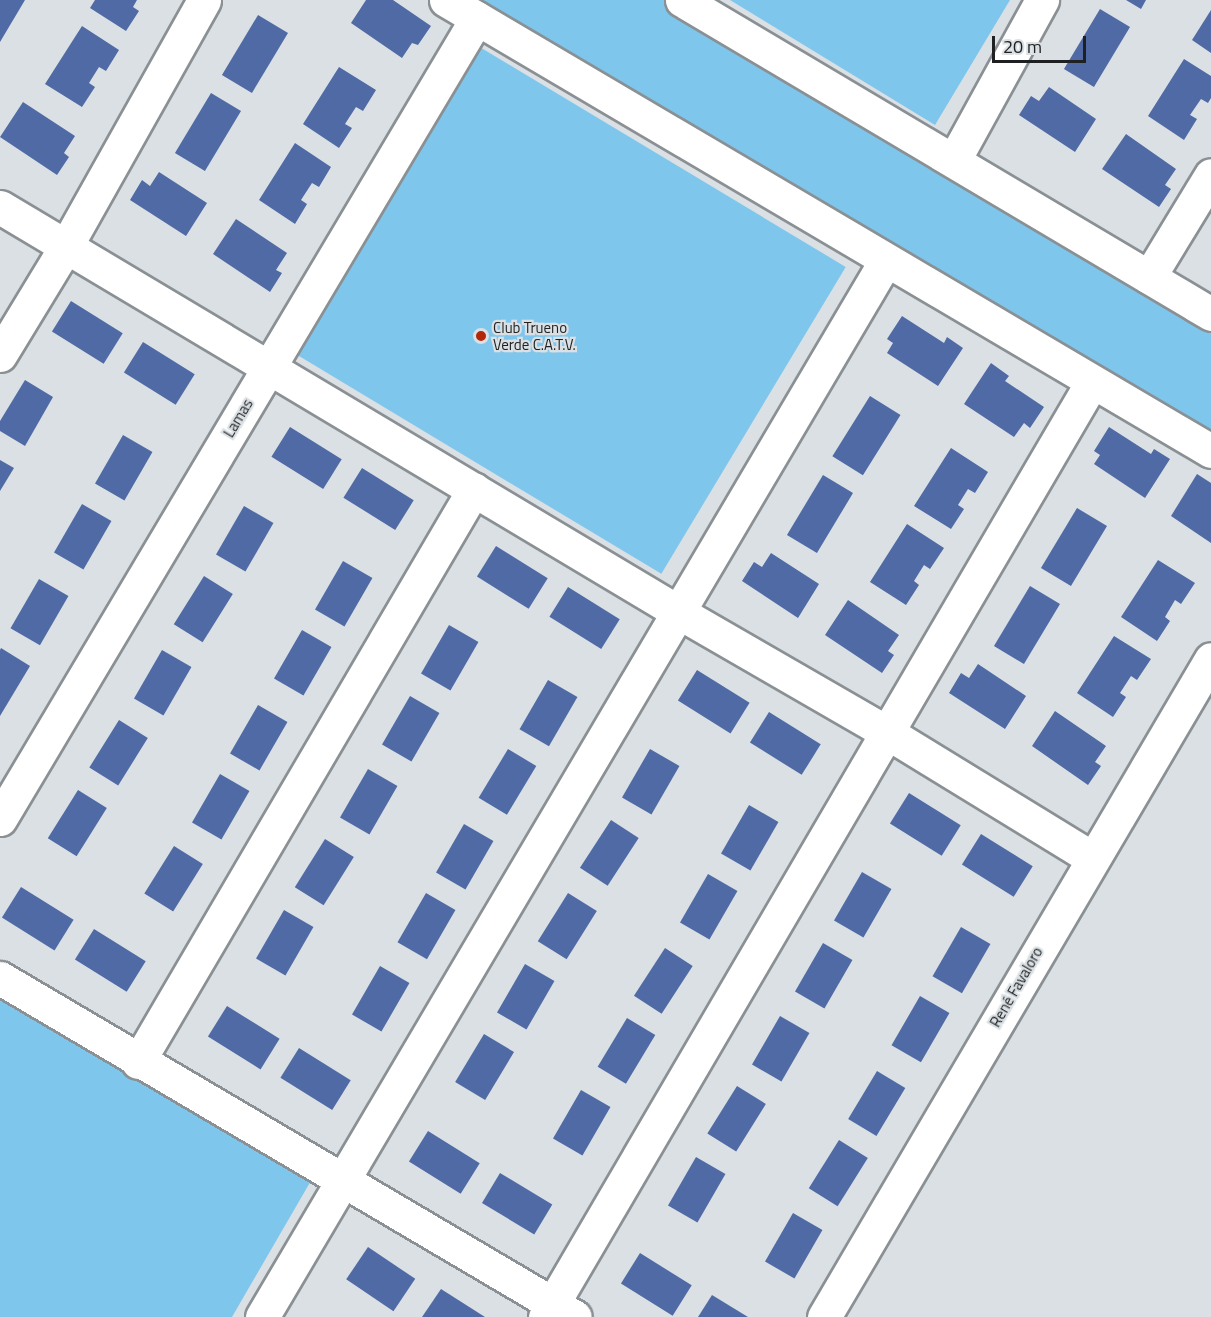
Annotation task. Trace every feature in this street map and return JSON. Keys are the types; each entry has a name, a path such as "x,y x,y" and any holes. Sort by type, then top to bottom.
{"street":[{"path":"0,355 65,248 204,0"},
{"path":"446,0 1211,451"},
{"path":"682,0 1211,314"},
{"path":"954,160 1042,0"},
{"name":"Lamas","path":"0,819 477,18"},
{"path":"1149,277 1211,175"},
{"path":"0,207 65,248 269,366 680,613 888,733 1092,858"},
{"path":"262,1317 680,613 886,260"},
{"path":"0,978 138,1062 343,1180 557,1313 888,733 1092,382"},
{"path":"138,1062 474,489"},
{"name":"René Favaloro","path":"824,1317 1211,659"}],"shaded area":[{"path":"446,0 682,0 1211,314 1211,451"},
{"path":"730,0 1010,0 935,125"},
{"path":"478,46 846,267 661,574 294,353"},
{"path":"0,996 312,1179 232,1317 0,1317"}],"building":[{"path":"0,0 25,0 0,42"},
{"path":"95,0 137,0 133,7 139,11 126,31 90,8"},
{"path":"366,0 393,0 431,26 418,45 412,43 402,58 351,23"},
{"path":"1126,0 1146,0 1141,9"},
{"path":"1100,9 1130,27 1094,87 1064,69"},
{"path":"1211,10 1211,53 1192,40"},
{"path":"258,15 288,33 252,93 222,75"},
{"path":"82,26 119,50 106,71 99,67 89,83 95,87 82,107 45,84"},
{"path":"1184,59 1211,76 1211,98 1208,103 1201,99 1190,115 1197,119 1184,140 1148,116"},
{"path":"339,67 376,90 363,111 356,107 345,124 352,128 339,148 303,124"},
{"path":"1049,87 1096,119 1075,152 1019,115 1031,96 1039,101"},
{"path":"211,93 241,111 205,171 175,153"},
{"path":"23,102 75,136 64,153 69,157 57,175 0,137"},
{"path":"1126,134 1176,169 1165,185 1171,189 1159,207 1102,169"},
{"path":"295,143 331,167 319,187 312,183 301,200 307,204 295,224 259,200"},
{"path":"159,172 207,203 186,236 130,200 142,180 150,186"},
{"path":"236,219 287,253 276,270 282,273 270,292 213,254"},
{"path":"71,301 123,333 104,364 52,332"},
{"path":"902,316 944,343 947,337 963,348 938,386 887,353 893,343 887,339"},
{"path":"143,342 195,374 176,405 124,373"},
{"path":"991,363 1009,376 1005,381 1044,407 1030,428 1024,423 1014,437 964,404"},
{"path":"25,380 53,397 25,446 0,431 0,421"},
{"path":"870,396 901,415 863,475 832,456"},
{"path":"290,427 342,459 323,489 271,457"},
{"path":"1109,427 1151,454 1154,449 1170,459 1145,498 1094,464 1100,455 1094,451"},
{"path":"123,435 152,452 124,500 95,483"},
{"path":"951,448 988,472 975,493 968,489 958,505 964,509 951,529 914,506"},
{"path":"0,460 14,468 0,491"},
{"path":"362,468 414,500 395,530 343,498"},
{"path":"1197,474 1211,483 1211,543 1171,516"},
{"path":"823,475 853,493 817,553 787,535"},
{"path":"82,504 111,521 83,569 54,552"},
{"path":"244,506 273,523 245,571 216,554"},
{"path":"1077,508 1107,526 1071,586 1041,568"},
{"path":"907,524 944,548 930,569 924,565 914,581 919,585 906,605 870,582"},
{"path":"496,546 548,578 529,609 477,577"},
{"path":"771,553 819,584 798,618 742,581 754,562 762,567"},
{"path":"1158,560 1195,583 1181,604 1175,600 1165,617 1170,621 1157,641 1121,617"},
{"path":"343,561 372,578 344,626 315,609"},
{"path":"204,576 233,594 203,642 174,624"},
{"path":"39,579 68,596 40,645 10,628"},
{"path":"1030,586 1060,604 1024,664 994,646"},
{"path":"568,587 620,619 601,649 549,617"},
{"path":"848,600 899,635 888,651 894,655 882,673 825,635"},
{"path":"449,625 478,642 450,690 421,673"},
{"path":"302,630 331,647 303,695 274,678"},
{"path":"1114,636 1151,659 1137,680 1131,676 1120,693 1126,697 1113,717 1077,693"},
{"path":"1,648 30,666 0,716 0,650"},
{"path":"162,650 191,667 163,715 134,698"},
{"path":"978,664 1026,696 1005,729 949,693 961,673 969,678"},
{"path":"697,670 750,703 731,733 678,701"},
{"path":"548,680 577,697 549,746 520,729"},
{"path":"410,696 439,713 411,761 382,744"},
{"path":"258,705 287,722 259,770 230,753"},
{"path":"1055,711 1106,746 1095,762 1101,766 1088,785 1032,746"},
{"path":"769,712 821,744 802,775 750,743"},
{"path":"119,720 148,738 118,786 89,767"},
{"path":"508,749 536,766 507,815 479,798"},
{"path":"650,749 679,766 651,814 622,797"},
{"path":"368,769 397,786 369,834 340,817"},
{"path":"220,774 249,791 221,839 192,822"},
{"path":"78,790 107,808 77,856 48,838"},
{"path":"909,793 961,825 942,856 890,824"},
{"path":"749,805 778,822 750,870 721,853"},
{"path":"611,820 639,838 608,886 580,868"},
{"path":"464,824 493,841 465,889 436,872"},
{"path":"981,834 1033,866 1014,897 962,865"},
{"path":"325,839 354,857 324,905 295,887"},
{"path":"174,846 203,864 173,912 144,893"},
{"path":"862,872 891,889 863,937 834,920"},
{"path":"708,874 737,891 709,939 680,922"},
{"path":"21,887 74,920 55,950 2,918"},
{"path":"426,893 455,910 427,959 398,942"},
{"path":"568,893 597,911 567,959 538,941"},
{"path":"284,910 313,927 285,975 256,958"},
{"path":"961,927 990,944 962,993 932,976"},
{"path":"94,929 146,961 127,992 75,960"},
{"path":"823,943 852,960 824,1008 795,991"},
{"path":"665,948 693,966 662,1014 634,996"},
{"path":"525,964 554,981 526,1029 497,1012"},
{"path":"380,966 409,983 381,1031 352,1014"},
{"path":"920,996 949,1013 921,1062 892,1045"},
{"path":"227,1006 280,1039 261,1069 208,1037"},
{"path":"780,1016 809,1033 781,1081 752,1064"},
{"path":"627,1018 655,1035 626,1084 598,1067"},
{"path":"484,1034 514,1052 485,1100 455,1082"},
{"path":"299,1048 351,1080 332,1110 280,1078"},
{"path":"877,1071 905,1088 876,1136 848,1119"},
{"path":"737,1086 766,1104 736,1152 707,1133"},
{"path":"581,1090 610,1107 582,1155 553,1138"},
{"path":"428,1131 480,1163 461,1194 409,1162"},
{"path":"839,1140 868,1158 838,1206 809,1188"},
{"path":"696,1157 725,1174 697,1222 668,1205"},
{"path":"500,1173 552,1204 534,1234 482,1203"},
{"path":"793,1213 822,1230 794,1278 765,1261"},
{"path":"368,1247 415,1279 393,1311 346,1279"},
{"path":"640,1253 692,1285 673,1316 621,1284"},
{"path":"441,1289 485,1317 422,1317"},
{"path":"712,1295 748,1317 698,1317"}],"place":[{"name":"Club Trueno Verde C.A.T.V.","path":"481,336"}]}
